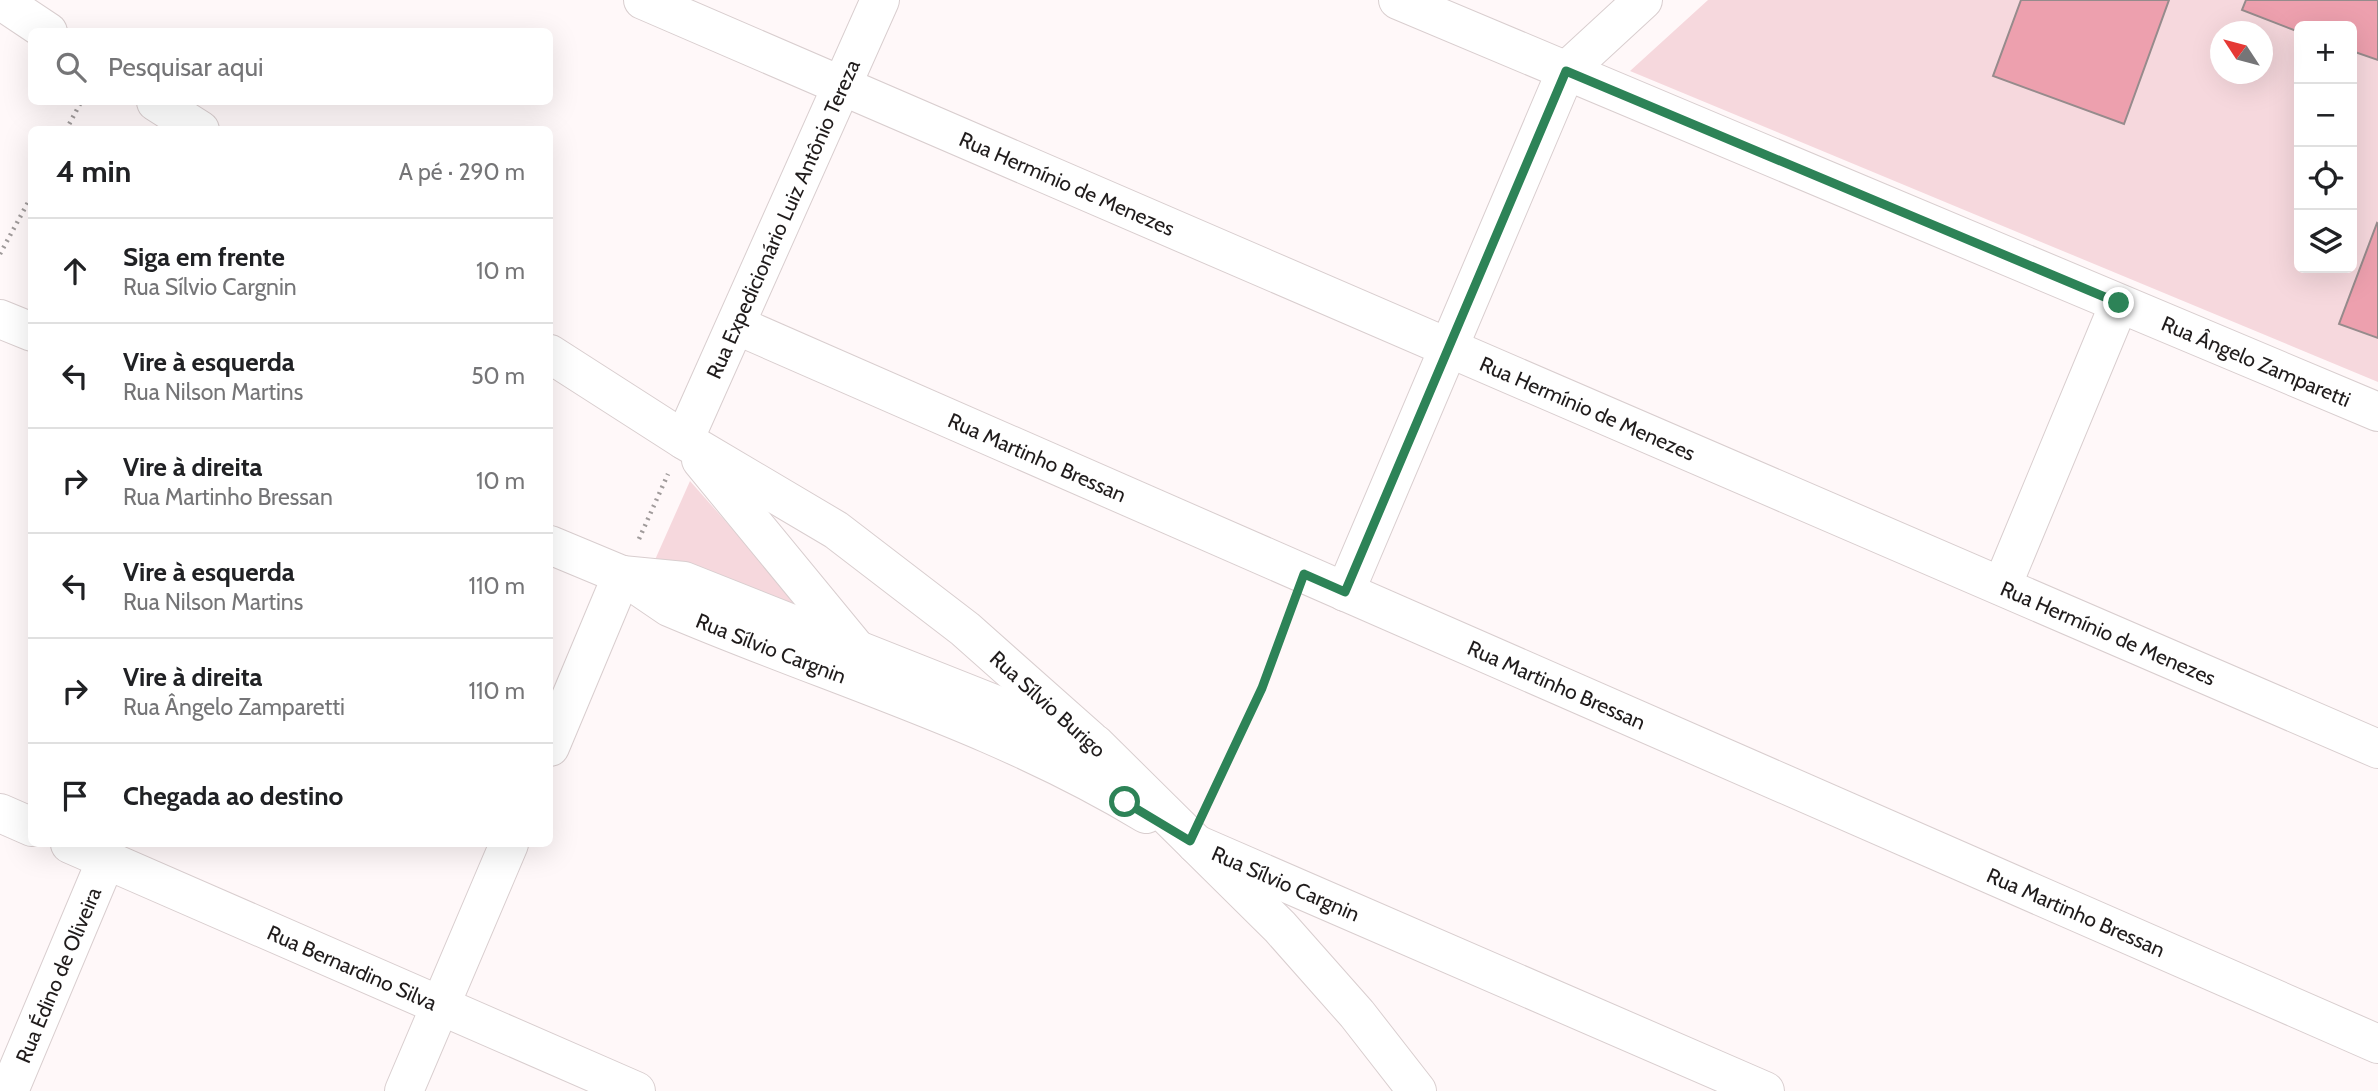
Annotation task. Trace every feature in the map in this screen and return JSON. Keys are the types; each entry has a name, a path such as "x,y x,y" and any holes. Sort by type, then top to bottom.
{"street":[{"path":"1,0 42,28"},
{"name":"Rua Hermínio de Menezes","path":"642,0 2378,749"},
{"name":"Rua Expedicionário Luiz Antônio Tereza","path":"684,440 880,0"},
{"name":"Rua Ângelo Zamparetti","path":"1398,0 2378,412"},
{"path":"1345,592 1566,71 1643,0"},
{"path":"161,105 194,126"},
{"path":"2002,586 2119,303"},
{"path":"0,319 28,330"},
{"name":"Rua Martinho Bressan","path":"736,325 2378,1044"},
{"name":"Rua Sílvio Burigo","path":"553,356 684,440 836,530 965,629 1095,744 1190,841 1280,927 1357,1014 1417,1091"},
{"name":"Rua Sílvio Burigo","path":"684,440 856,650 903,700"},
{"name":"Rua Sílvio Cargnin","path":"553,546 622,575 669,607 903,700 1072,774 1190,841 1765,1091"},
{"path":"553,740 622,575"},
{"name":"Rua Sílvio Cargnin","path":"622,575 684,581 1095,744"},
{"path":"0,813 28,825"},
{"name":"Rua Bernardino Silva","path":"77,847 636,1091"},
{"path":"404,1091 508,847"},
{"name":"Rua Édino de Oliveira","path":"9,1091 106,860"}],"path":[{"path":"68,126 79,105"},
{"path":"0,254 28,202"},
{"path":"1190,841 1262,688 1304,574"}],"shaded area":[{"path":"1708,0 2378,0 2378,382 1630,71"},
{"path":"690,481 813,620 654,562"}],"building":[{"path":"2021,0 2169,0 2124,124 1993,76"},
{"path":"2246,0 2378,0 2378,60 2357,53 2357,21 2294,21 2294,30 2242,10"},
{"path":"2378,224 2378,338 2339,324"}],"route":[{"path":"1125,802 1190,841 1262,688 1304,574 1345,592 1566,71 2119,303"}]}
